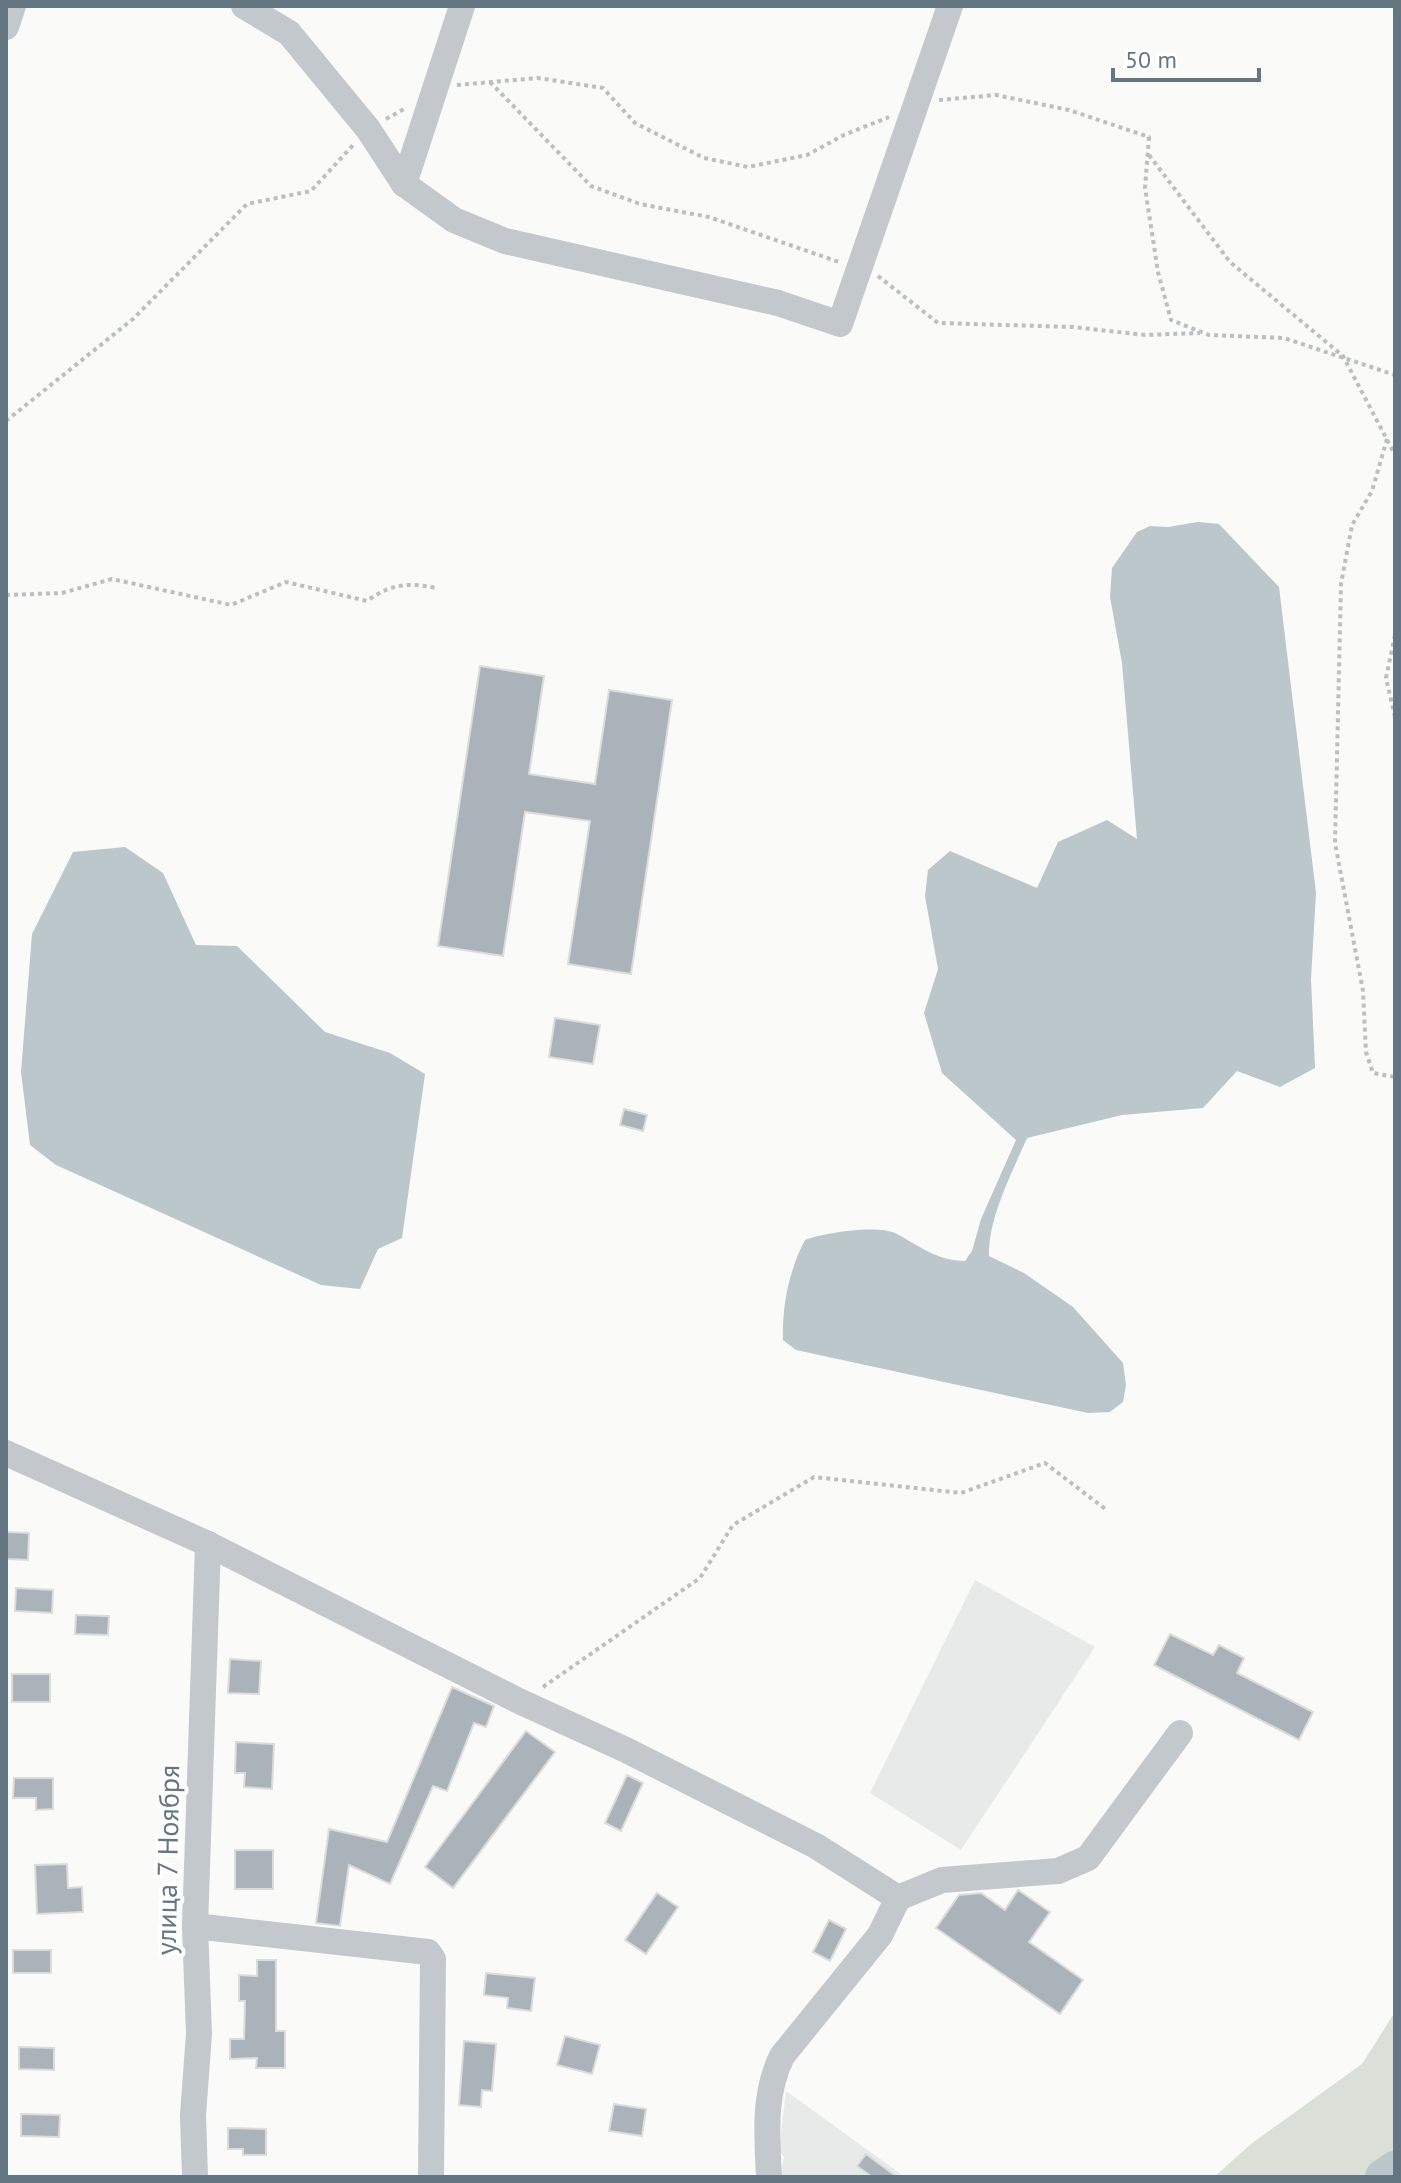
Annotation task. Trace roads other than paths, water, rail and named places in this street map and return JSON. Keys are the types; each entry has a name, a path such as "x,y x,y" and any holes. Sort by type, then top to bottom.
{"street":[{"path":"6,27 13,6"},
{"path":"244,6 289,33 368,129 404,184 454,220 505,241 778,303 840,324 912,108 950,6"},
{"path":"404,184 430,95 462,6"},
{"path":"6,1453 208,1544 521,1702 626,1750 816,1846 898,1898"},
{"name":"улица 7 Ноября","path":"195,2177 193,2115 199,2034 195,1926 208,1544"},
{"path":"769,2177 767,2113 774,2073 782,2056 880,1935 898,1898 942,1880 1058,1871 1088,1858 1180,1733"},
{"path":"195,1926 420,1948 433,1959 431,2177"}],"waterway":[{"path":"1383,2177 1395,2169"}]}
